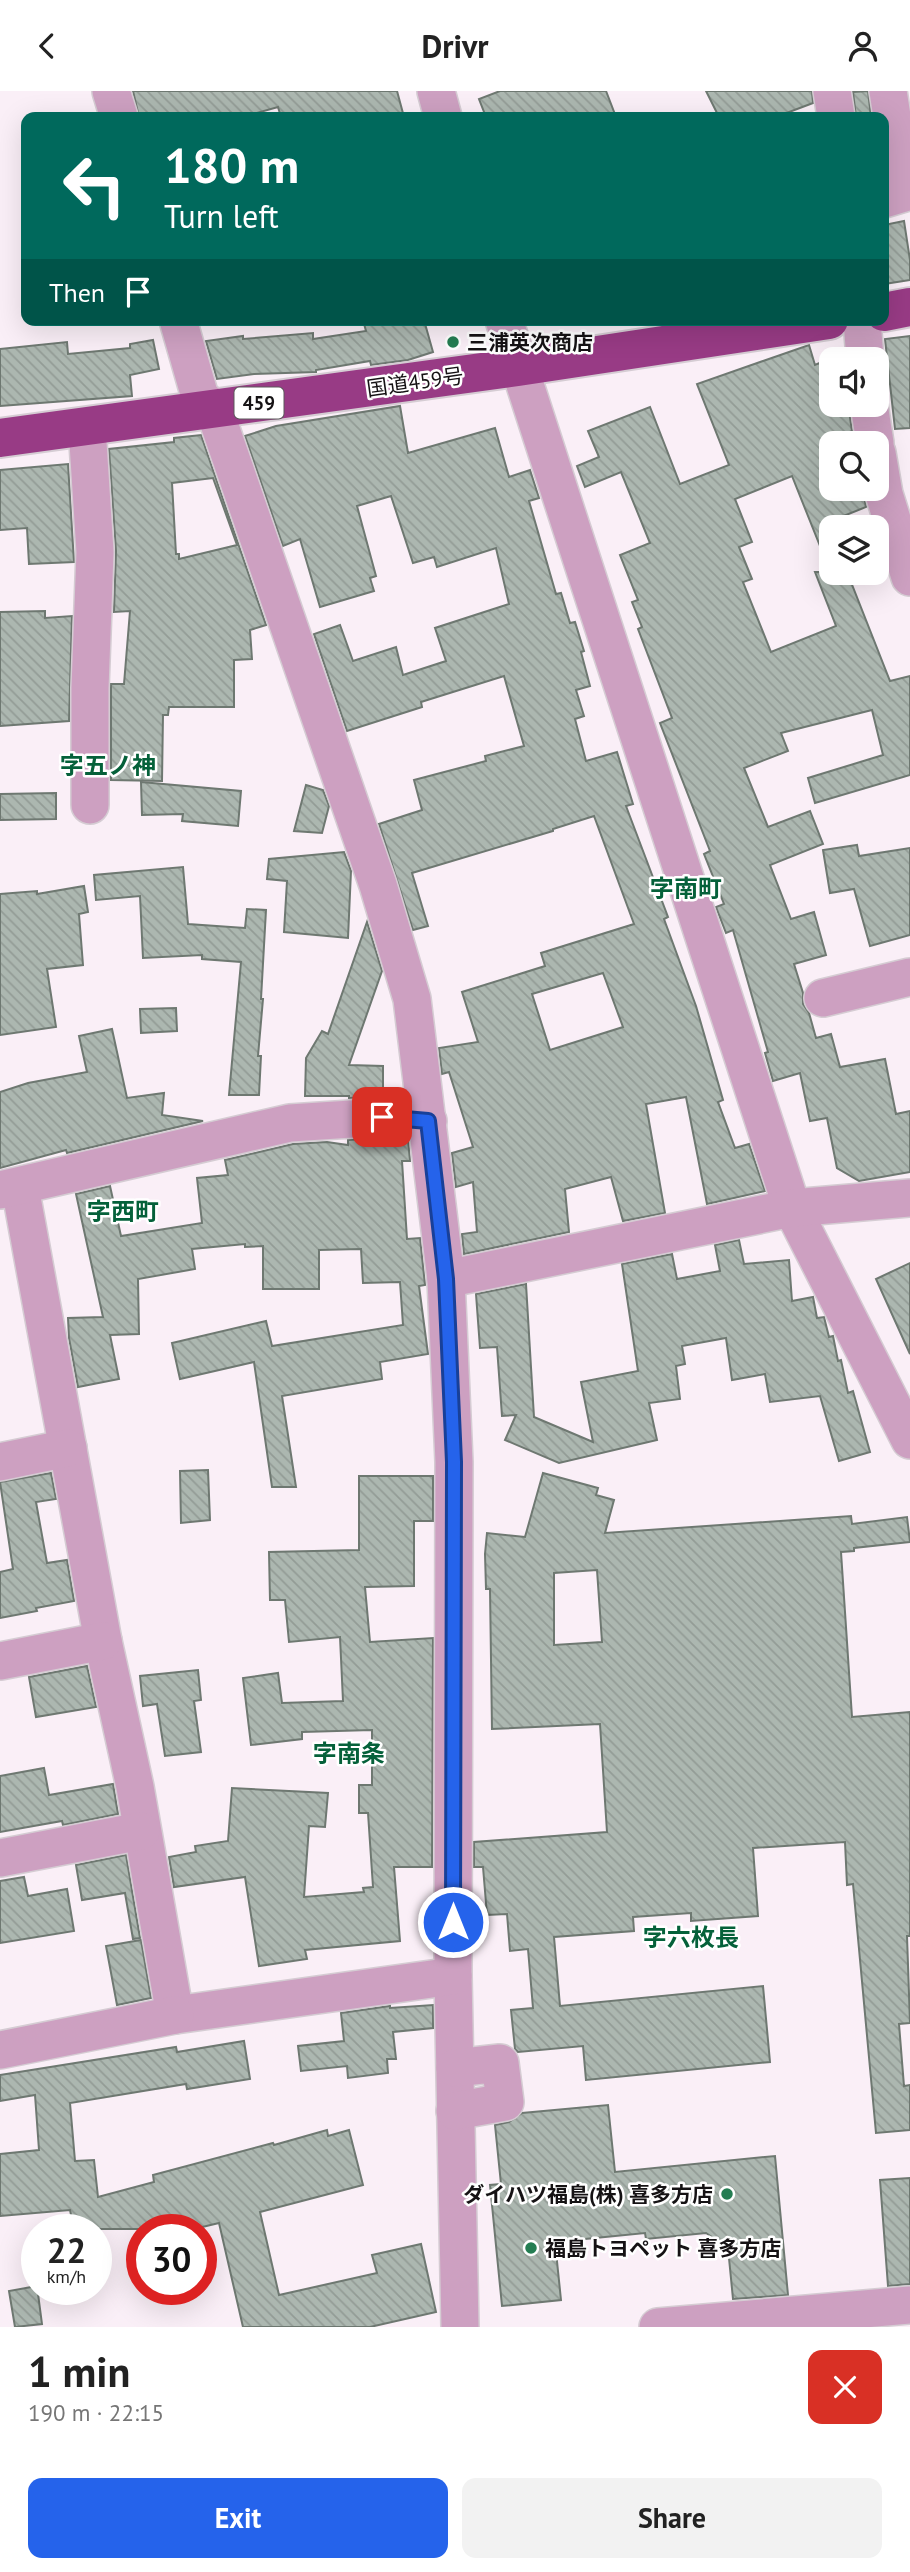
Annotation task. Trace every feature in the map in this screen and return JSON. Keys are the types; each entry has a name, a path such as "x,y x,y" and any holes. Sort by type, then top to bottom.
{"highway":[{"path":"889,311 910,307"},
{"name":"国道459号","path":"0,438 518,367 789,326"}],"street":[{"path":"111,91 117,112"},
{"path":"436,91 442,112"},
{"path":"832,91 835,112"},
{"path":"888,91 904,193 889,198"},
{"path":"180,326 200,397 214,409 391,924 412,999 446,1279 454,1462 453,1976 460,2327"},
{"path":"506,326 792,1208 910,1440"},
{"path":"862,326 864,347"},
{"path":"87,427 95,552 90,688 90,805"},
{"path":"886,501 910,577"},
{"path":"823,999 910,977"},
{"path":"175,2015 135,1787 103,1641 68,1448 10,1188 290,1123 382,1117 428,1121"},
{"path":"446,1279 792,1208 910,1198"},
{"path":"0,1462 68,1448"},
{"path":"0,1661 103,1641"},
{"path":"0,1858 141,1831"},
{"path":"0,2050 175,2015 453,1976"},
{"path":"455,2068 500,2063 505,2102 455,2111"},
{"path":"658,2327 910,2305"}],"building":[{"path":"133,91 397,91 403,112 280,112 278,107 260,112 138,112"},
{"path":"500,91 606,91 614,112 484,112 479,99"},
{"path":"706,91 812,91 813,103 789,112 716,112"},
{"path":"868,91 870,112 855,112 853,92"},
{"path":"904,221 910,280 889,283 889,224"},
{"path":"365,326 426,326 433,352 408,360 371,365 370,361 316,372 254,374 217,379 206,341 243,336 243,339 313,333 313,339 366,331"},
{"path":"910,336 910,428 895,429 889,347 886,347 885,339"},
{"path":"153,340 159,369 130,375 132,396 0,406 0,349 67,342 68,354 130,348 130,344"},
{"path":"809,345 815,365 819,363 819,417 850,417 852,431 819,431 819,501 865,501 866,507 846,515 819,515 819,544 792,476 735,499 752,542 739,547 752,579 743,582 771,652 836,626 820,585 852,585 890,681 910,676 910,775 815,803 808,778 883,755 872,710 781,733 788,751 744,768 768,827 810,811 823,844 770,865 791,919 814,912 826,955 794,964 803,993 803,1004 809,1013 816,1038 831,1034 840,1067 885,1059 896,1114 910,1111 910,1172 859,1181 837,1168 827,1118 810,1121 800,1073 773,1081 765,1053 768,1052 733,930 726,933 716,907 724,904 704,854 710,851 660,723 672,718 638,629 642,627 632,602 638,600 620,555 650,543 621,472 585,487 577,466 599,457 588,431 650,407 680,484 729,465 697,384"},
{"path":"400,406 408,453 495,428 509,477 530,470 539,498 529,501 556,594 561,593 570,623 575,622 584,651 581,652 590,686 576,690 584,716 575,719 586,761 617,752 633,804 626,806 668,917 664,919 696,1006 723,1100 718,1102 735,1148 749,1144 765,1191 707,1204 686,1097 646,1104 665,1213 623,1221 611,1177 565,1189 569,1232 464,1254 462,1234 477,1232 473,1182 456,1187 452,1153 473,1147 449,1072 442,1074 439,1048 478,1042 462,992 545,966 541,953 634,924 594,816 412,873 428,926 413,930 379,824 422,810 414,780 486,761 485,756 524,746 504,676 421,702 422,707 347,731 314,634 340,625 353,661 396,647 403,675 446,661 435,628 509,604 496,548 437,567 434,557 413,563 391,496 357,506 376,576 370,578 374,591 320,607 300,539 283,546 245,436 276,426","holes":["603,973 623,1027 550,1050 532,994"]},
{"path":"201,435 266,625 250,630 252,659 234,660 234,707 169,707 168,715 163,715 162,781 111,780 111,684 124,684 130,611 114,612 116,551 109,449 174,442 174,438","holes":["213,478 237,545 179,559 179,554 176,554 172,483"]},
{"path":"68,464 74,562 29,564 27,528 0,530 0,470"},
{"path":"45,611 45,618 72,616 69,721 0,726 0,612"},
{"path":"141,782 241,791 238,826 182,821 183,814 142,815"},
{"path":"306,785 323,790 329,806 322,833 294,831"},
{"path":"56,793 56,819 0,820 0,794"},
{"path":"857,845 859,856 910,848 910,935 870,946 854,889 830,893 823,850"},
{"path":"344,852 351,871 348,938 284,932 287,881 267,879 269,859"},
{"path":"183,867 188,924 245,928 247,909 266,910 258,1056 261,1056 259,1095 229,1095 241,962 202,959 202,955 143,958 140,896 96,900 94,875"},
{"path":"84,886 88,912 79,914 83,965 47,969 56,1027 0,1035 0,894 37,891 37,894"},
{"path":"367,922 382,971 349,1065 383,1066 383,1096 305,1096 306,1058 322,1031 328,1034"},
{"path":"176,1008 177,1031 141,1033 140,1009"},
{"path":"112,1029 127,1098 164,1093 162,1115 203,1121 67,1153 66,1150 0,1168 0,1092 28,1083 87,1072 79,1036"},
{"path":"348,1140 408,1140 410,1161 402,1161 407,1239 420,1238 425,1285 419,1286 428,1354 380,1362 382,1379 282,1396 296,1487 272,1487 254,1362 180,1379 172,1343 266,1321 272,1346 403,1325 400,1282 363,1283 361,1249 319,1250 319,1289 263,1289 263,1246 245,1247 245,1244 192,1249 195,1269 138,1279 139,1334 110,1335 119,1379 78,1387 68,1318 103,1317 76,1194 110,1186 121,1236 202,1223 197,1178 228,1175 225,1160 293,1144 327,1142 348,1145"},
{"path":"739,1240 744,1264 789,1260 792,1301 813,1297 817,1318 824,1317 829,1337 833,1336 848,1393 853,1391 870,1452 839,1461 820,1396 770,1402 765,1374 732,1380 726,1338 682,1346 685,1364 676,1366 680,1399 649,1403 657,1440 559,1463 505,1440 516,1415 502,1416 497,1347 480,1348 476,1294 526,1284 534,1417 593,1442 581,1382 638,1371 622,1264 672,1254 677,1279 720,1271 715,1245"},
{"path":"910,1263 910,1354 876,1279"},
{"path":"208,1470 210,1520 181,1523 180,1471"},
{"path":"51,1473 56,1499 36,1502 47,1563 67,1560 74,1601 0,1618 0,1572 13,1569 0,1482"},
{"path":"543,1473 598,1488 596,1495 614,1500 605,1533 851,1516 852,1524 907,1517 910,1542 841,1552 852,1717 910,1712 910,1936 907,1936 910,2023 899,2024 904,2086 910,2085 910,2130 876,2133 853,1884 847,1885 845,1842 753,1848 758,1916 691,1921 691,1913 633,1917 634,1931 554,1937 560,2006 763,1986 770,2062 586,2080 583,2046 518,2052 515,2049 511,2010 533,2008 528,1949 510,1951 507,1914 487,1915 483,1867 474,1867 474,1842 607,1832 600,1724 492,1729 490,1589 486,1589 485,1554 487,1533 525,1537","holes":["597,1570 602,1642 554,1645 554,1573"]},
{"path":"359,1476 433,1476 433,1521 414,1521 414,1586 365,1587 370,1642 433,1638 432,1867 394,1867 400,1941 305,1950 307,1959 259,1966 245,1877 174,1887 169,1857 196,1852 195,1846 228,1841 232,1788 328,1793 325,1827 309,1826 304,1897 364,1892 363,1888 373,1887 368,1813 359,1813 359,1785 372,1785 372,1730 302,1732 302,1739 251,1745 243,1678 278,1673 282,1703 343,1701 340,1637 289,1642 285,1600 270,1600 269,1552 359,1550"},
{"path":"87,1666 96,1707 36,1717 29,1677"},
{"path":"198,1670 201,1700 194,1701 201,1752 165,1756 157,1704 143,1706 140,1676"},
{"path":"44,1768 49,1795 113,1784 118,1814 63,1825 62,1821 0,1832 0,1776"},
{"path":"126,1855 140,1938 133,1939 125,1893 82,1900 76,1865"},
{"path":"24,1877 28,1896 67,1889 74,1931 0,1943 0,1881"},
{"path":"141,1940 151,1998 117,2005 106,1946"},
{"path":"433,2005 433,2028 393,2032 396,2059 387,2059 388,2073 348,2078 347,2066 301,2071 298,2046 344,2041 341,2013 390,2006"},
{"path":"244,2041 250,2079 187,2089 186,2084 70,2103 75,2161 94,2160 98,2197 154,2182 153,2175 327,2130 328,2136 349,2130 363,2185 260,2212 279,2295 377,2273 372,2255 421,2244 436,2312 370,2327 243,2327 217,2223 217,2214 126,2214 126,2229 112,2229 112,2214 71,2214 70,2210 0,2216 0,2154 39,2150 35,2095 0,2101 0,2075 176,2047 177,2052"},
{"path":"608,2105 615,2172 775,2156 788,2295 733,2299 728,2248 706,2233 646,2239 645,2233 555,2242 561,2300 502,2306 490,2185 501,2184 495,2125 509,2122 522,2113"},
{"path":"910,2178 910,2284 888,2286 880,2180"},
{"path":"21,2289 21,2305 40,2305 42,2324 15,2327 9,2291"}],"place":[{"name":"三浦英次商店","path":"453,342"},
{"name":"ダイハツ福島(株) 喜多方店","path":"727,2194"},
{"name":"福島トヨペット 喜多方店","path":"531,2248"}],"district":[{"name":"字五ノ神","path":"108,765"},
{"name":"字南町","path":"686,888"},
{"name":"字西町","path":"123,1211"},
{"name":"字南条","path":"349,1753"},
{"name":"字六枚長","path":"691,1937"}],"route":[{"path":"382,1117 428,1121 446,1279 454,1462 453,1922"}]}
